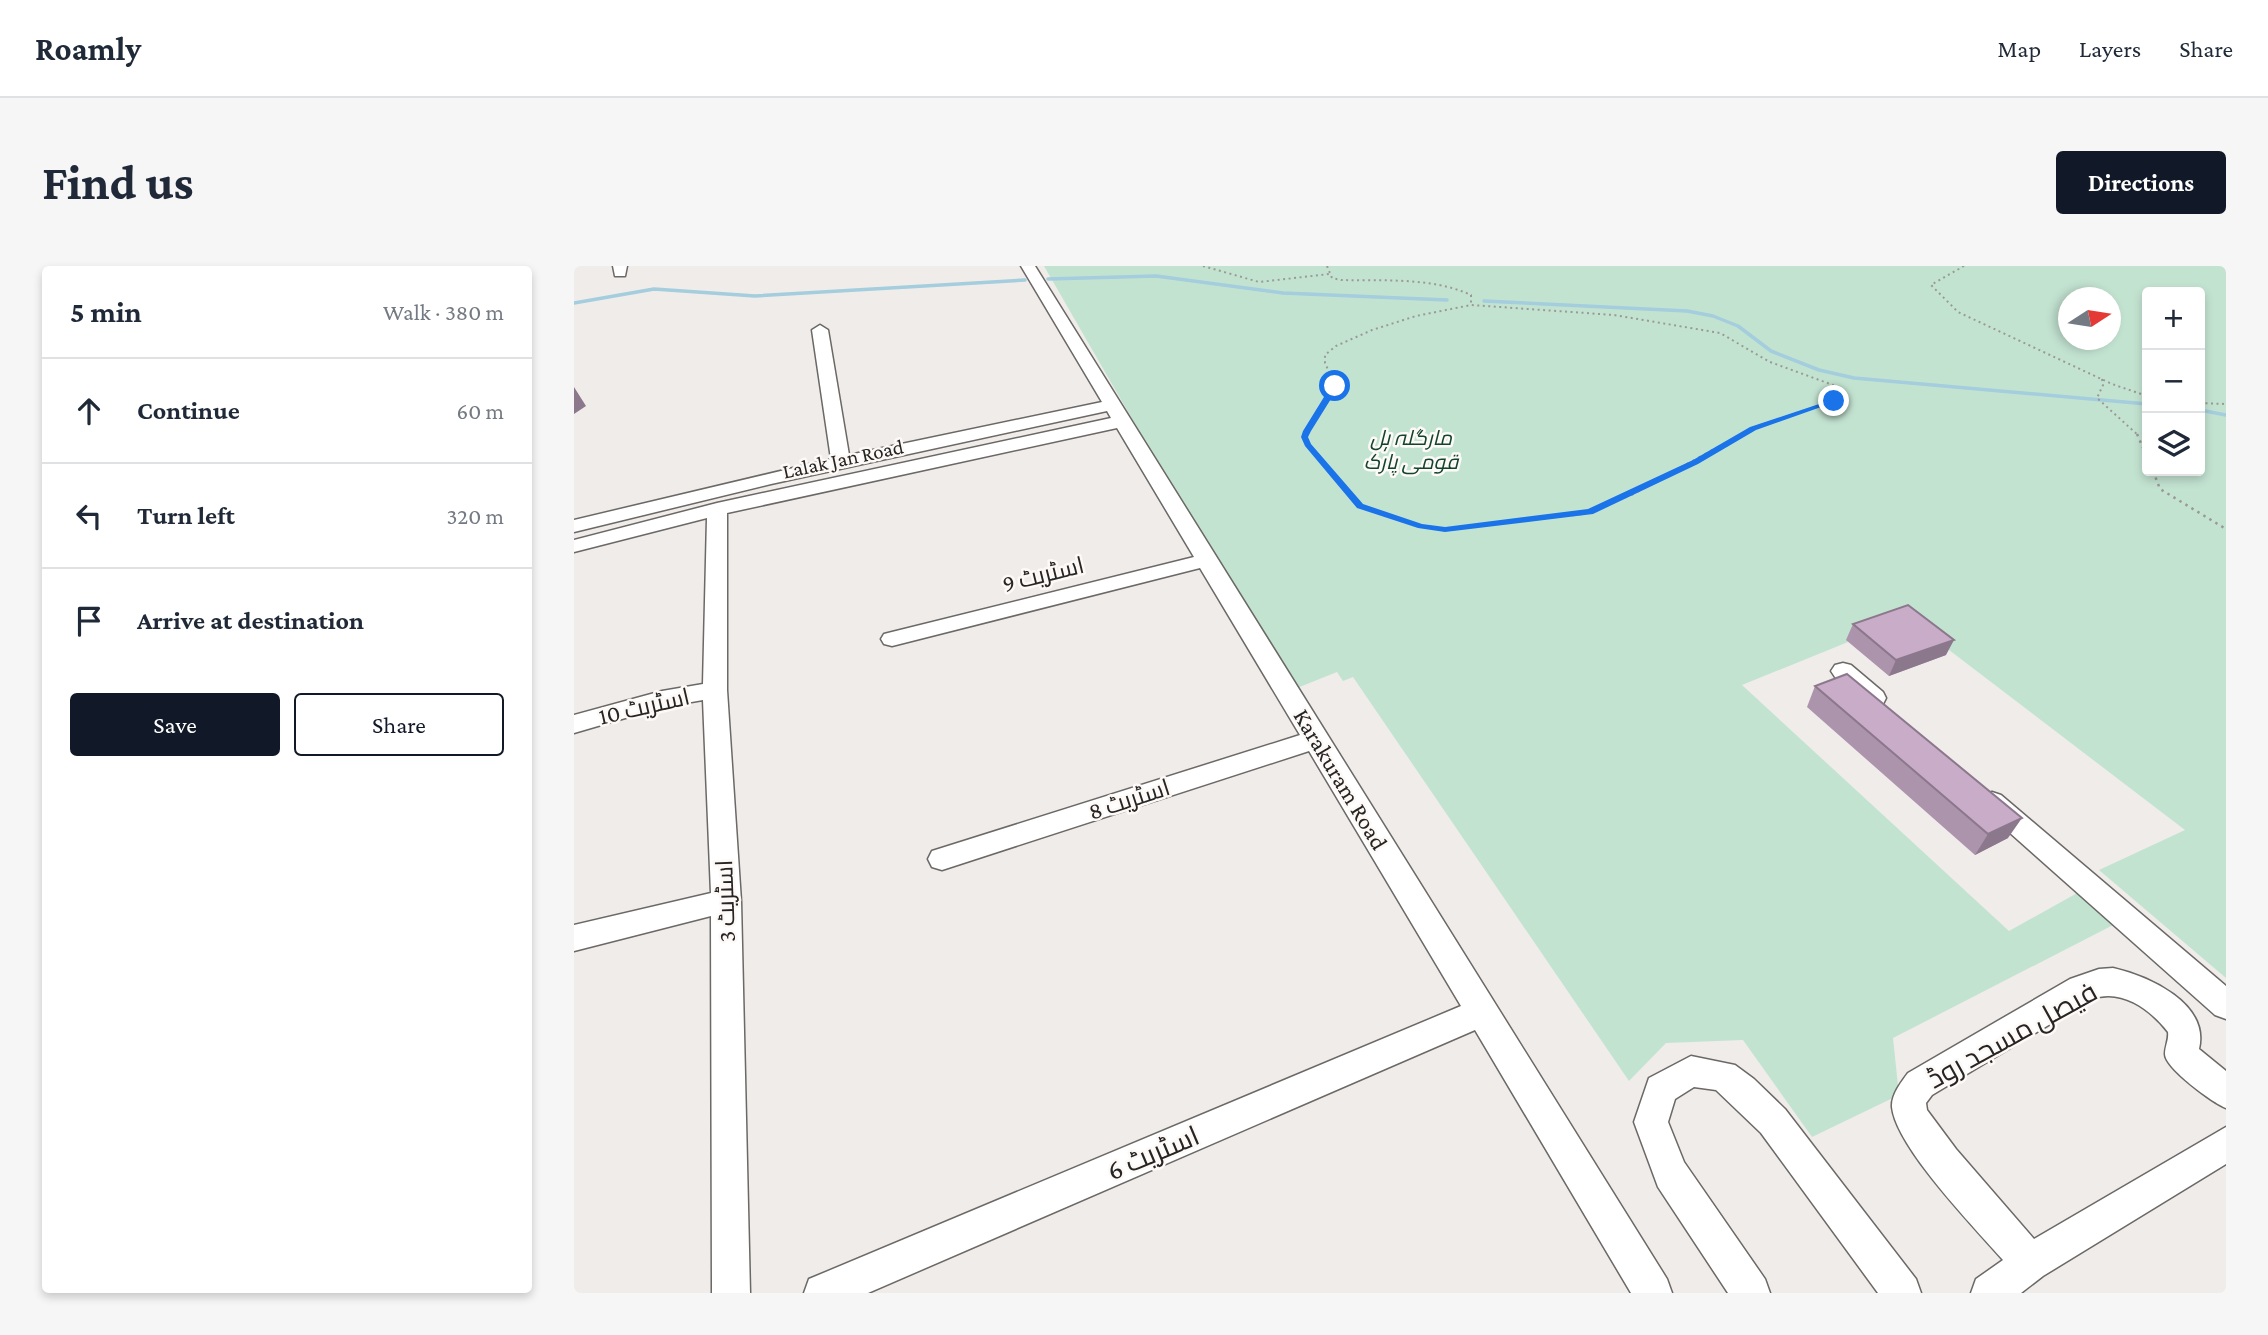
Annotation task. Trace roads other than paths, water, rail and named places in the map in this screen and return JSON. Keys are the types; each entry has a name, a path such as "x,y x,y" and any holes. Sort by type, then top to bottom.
{"street":[{"name":"Karakuram Road","path":"1028,266 1653,1293"},
{"path":"820,330 841,462"},
{"name":"Lalak Jan Road","path":"574,526 663,502 841,462 1118,413"},
{"name":"Lalak Jan Road","path":"574,546 1118,413"},
{"name":"اسٹریٹ 3","path":"718,509 715,690 726,901 731,1293"},
{"name":"اسٹریٹ 9","path":"892,639 1207,560"},
{"path":"1843,671 1894,716"},
{"name":"اسٹریٹ 10","path":"574,724 662,699 715,690"},
{"name":"اسٹریٹ 8","path":"942,859 1316,739"},
{"path":"1975,786 2226,1005"},
{"path":"574,938 726,901"},
{"name":"فیصل مسجد روڈ","path":"2030,1263 1912,1117 1908,1106 1920,1084 2081,989 2103,982 2129,985 2148,994 2169,1011 2184,1030 2185,1044 2181,1054 2226,1092"},
{"name":"اسٹریٹ 6","path":"823,1293 1482,1012"},
{"path":"1751,1293 1671,1174 1651,1122 1661,1089 1691,1071 1723,1076 1742,1090 1773,1121 1902,1293"},
{"path":"1990,1293 2030,1263 2226,1144"}],"waterway":[{"path":"1048,279 1156,276 1283,293 1447,300"},
{"path":"574,303 654,289 755,296 1025,280"},
{"path":"1484,301 1687,311 1713,316 1738,326 1771,351 1819,370 1854,378 2142,404"},
{"path":"2205,411 2226,415"}],"park label":[{"name":"مارگلہ ہل قومی پارک","path":"1411,450"}]}
